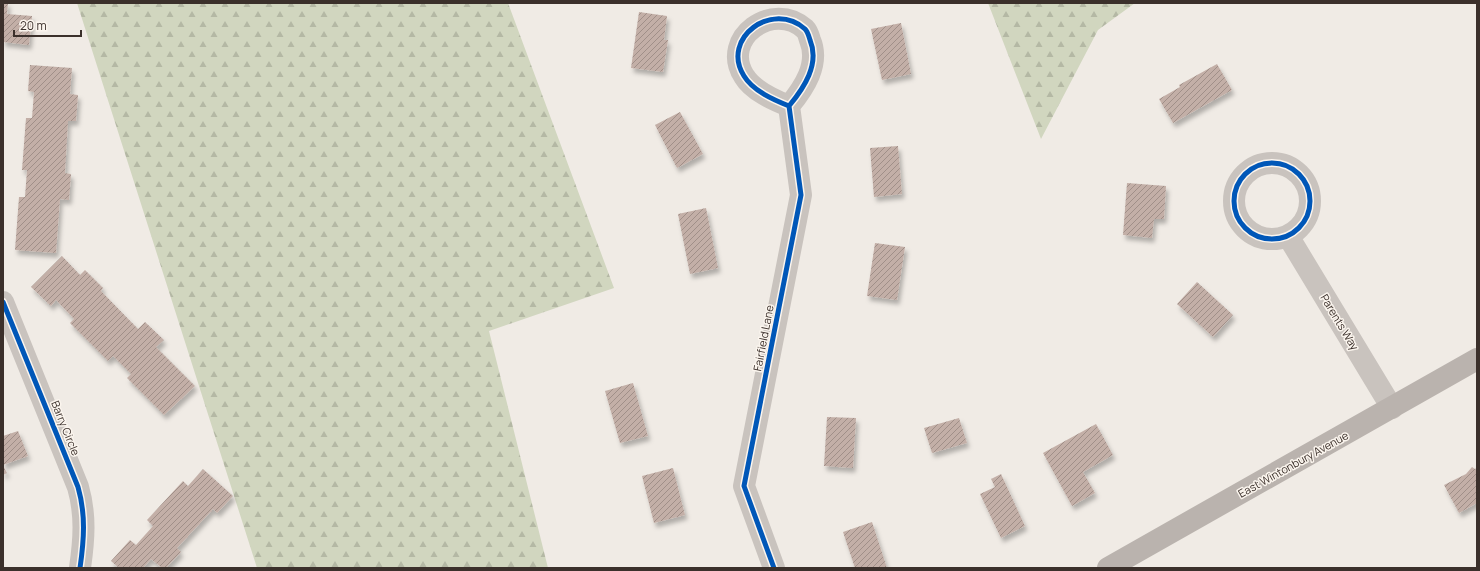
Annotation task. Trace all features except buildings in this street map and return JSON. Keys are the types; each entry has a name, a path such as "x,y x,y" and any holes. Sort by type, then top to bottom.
{"main road":[{"name":"East Wintonbury Avenue","path":"1108,568 1477,359"}],"street":[{"name":"Fairfield Lane","path":"774,568 744,486 801,195 789,106"},
{"name":"Parents Way","path":"1288,236 1392,408"},
{"name":"Barry Circle","path":"3,302 78,488 84,523 80,568"}],"green space":[{"path":"77,3 508,3 614,288 489,331 548,568 257,568"},
{"path":"988,3 1135,3 1098,30 1041,139"}],"cycle path":[{"path":"774,568 744,486 801,195 789,106 805,84 809,75 812,67 813,49 805,29 792,21 779,19 765,21 754,27 744,37 739,49 738,62 744,76 758,91 789,106"},
{"path":"1272,163 1287,166 1299,174 1307,186 1310,201 1307,216 1299,228 1287,236 1272,239 1257,236 1245,228 1237,216 1234,201 1237,186 1245,174 1257,166 1272,163"},
{"path":"3,302 81,497 84,528 80,568"}]}
